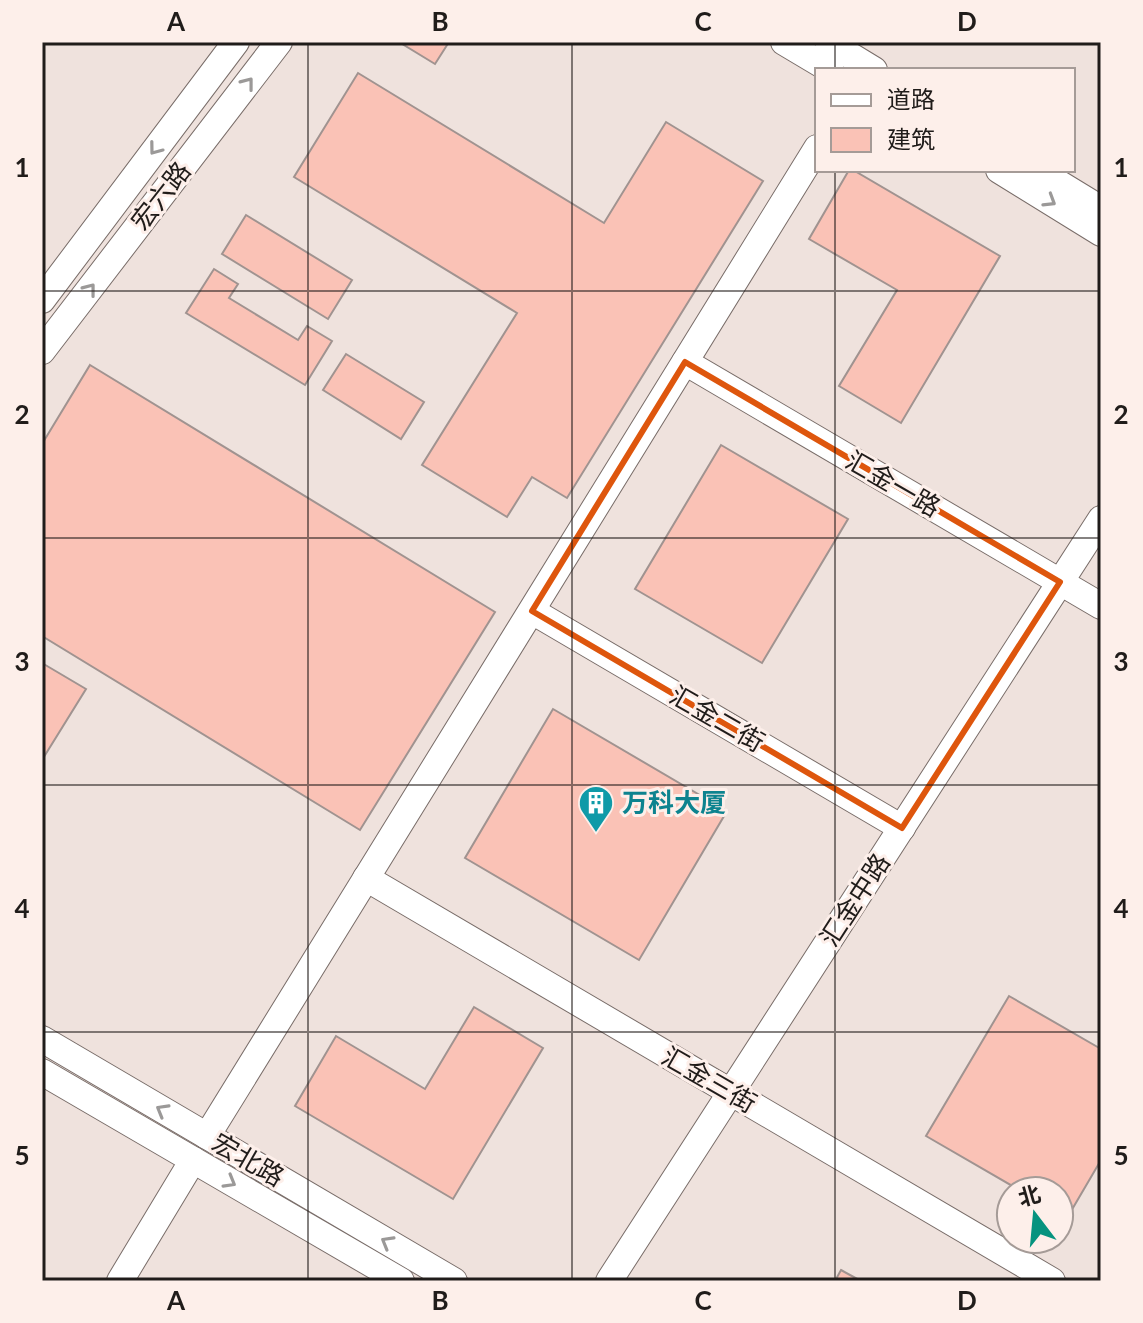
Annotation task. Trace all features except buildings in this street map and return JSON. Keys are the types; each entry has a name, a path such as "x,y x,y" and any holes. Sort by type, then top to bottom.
{"street":[{"name":"宏六路","path":"42,300 236,42"},
{"name":"宏六路","path":"42,351 279,42"},
{"path":"784,42 828,68"},
{"path":"828,42 871,68"},
{"path":"207,1136 815,151"},
{"path":"1002,172 1101,233"},
{"path":"1040,172 1101,209"},
{"name":"汇金一路","path":"685,362 1101,606"},
{"name":"汇金中路","path":"609,1281 1101,519"},
{"name":"汇金二街","path":"532,611 902,828"},
{"name":"汇金三街","path":"366,878 1052,1281"},
{"name":"宏北路","path":"42,1039 454,1281"},
{"name":"宏北路","path":"42,1072 401,1281"},
{"path":"120,1281 193,1160"}],"highlighted area":[{"path":"685,362 1060,582 902,828 532,611"}],"place":[{"name":"万科大厦","path":"596,834"}]}
